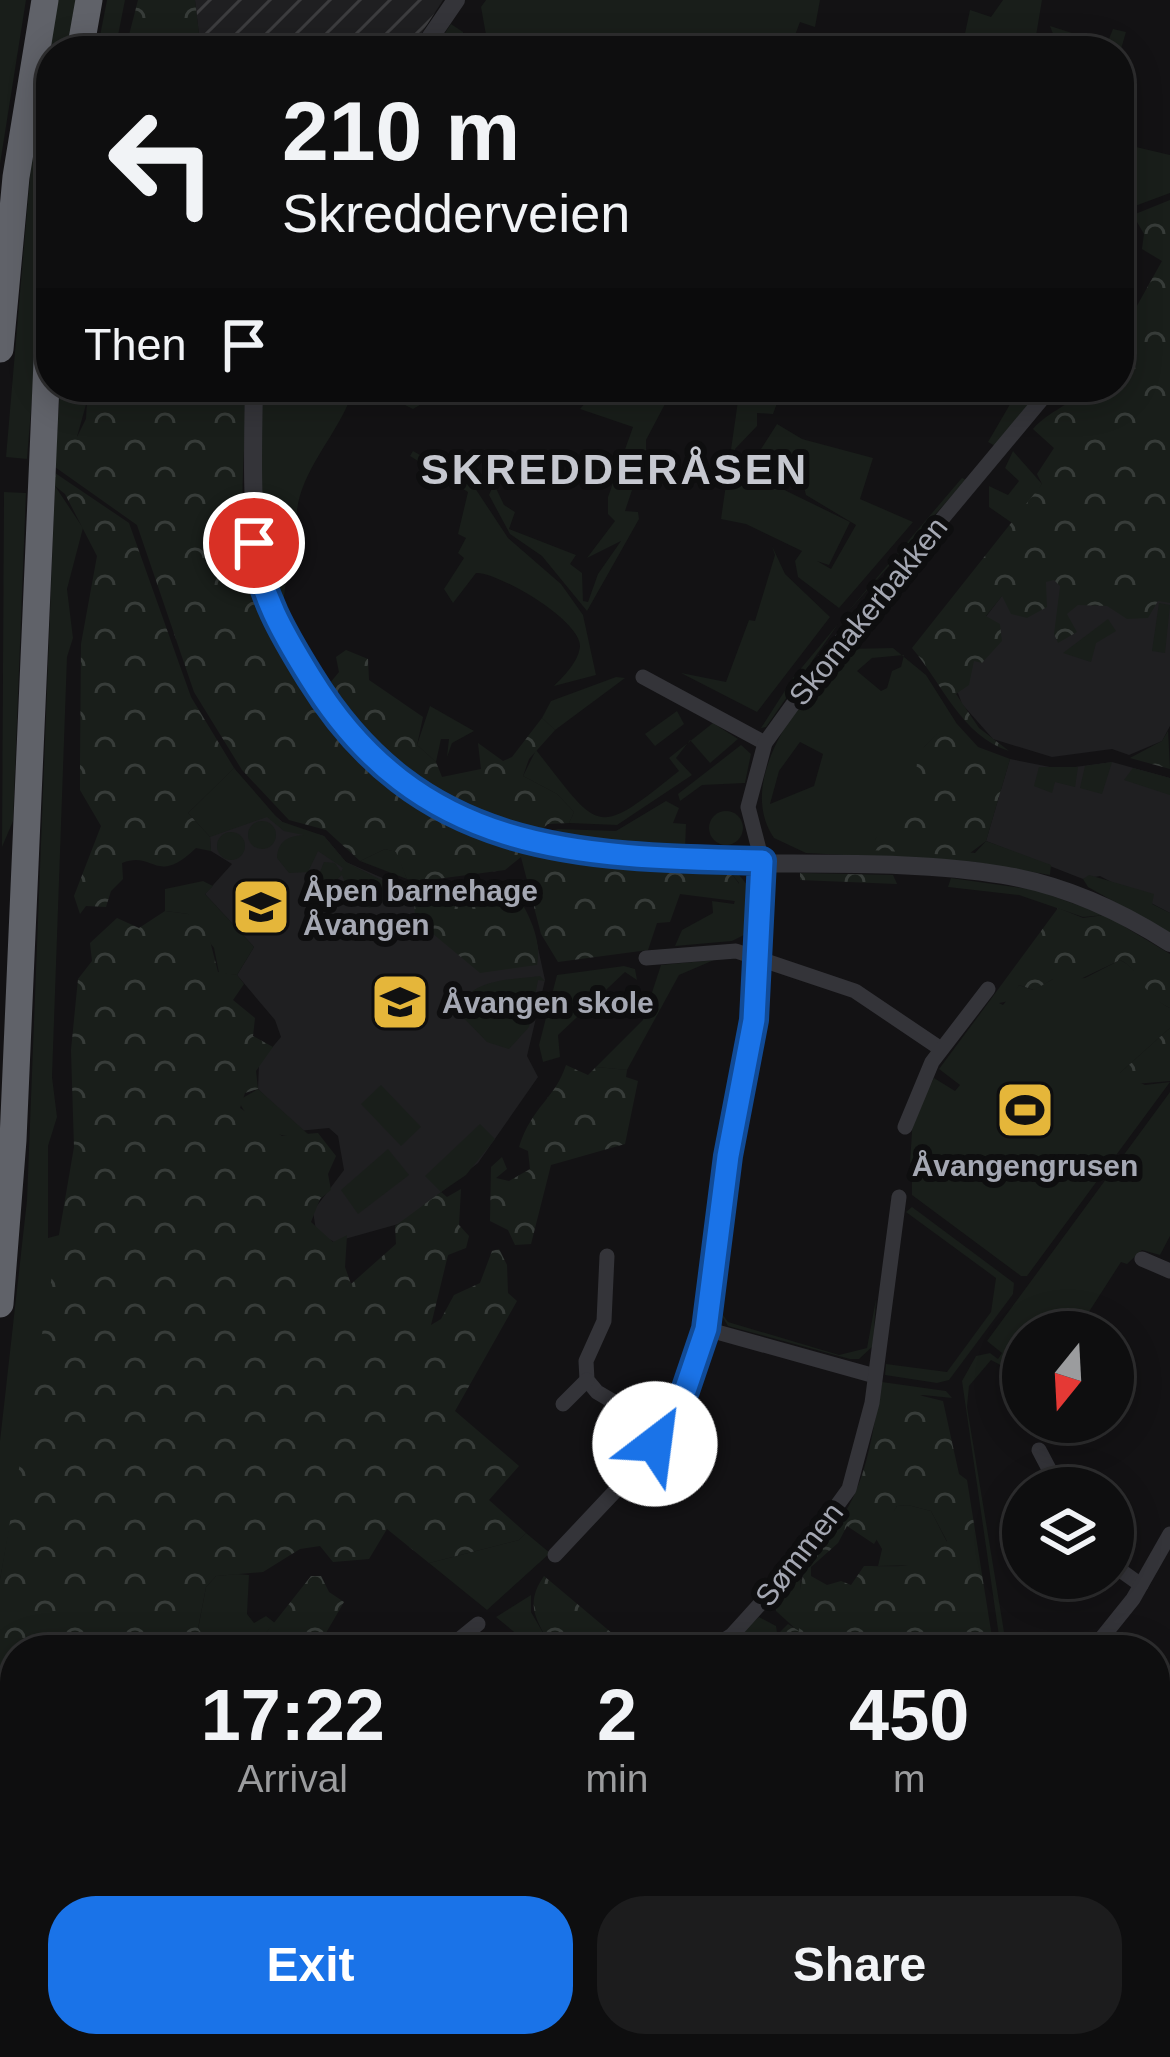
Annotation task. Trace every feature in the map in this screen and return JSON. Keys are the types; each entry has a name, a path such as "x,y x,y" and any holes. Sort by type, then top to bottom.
{"highway":[{"path":"39,36 45,0"},
{"path":"83,36 89,0"},
{"path":"0,349 16,177 36,55"},
{"path":"0,1304 13,1140 42,402"}],"street":[{"path":"431,36 455,0"},
{"path":"254,402 252,524 265,593 320,694 384,767 444,810 540,846 925,866 1006,875 1096,902 1170,943"},
{"name":"Skomakerbakken","path":"555,1556 650,1454 658,1427 685,1391 706,1329 759,959 762,861 748,807 765,743 851,626 1039,402"},
{"path":"643,677 765,743"},
{"path":"646,958 721,949 759,959 855,991 941,1049"},
{"path":"905,1127 910,1105 941,1049 988,989"},
{"name":"Sømmen","path":"727,1635 760,1606 842,1502 867,1432 899,1197"},
{"path":"608,1256 604,1321 586,1361 587,1380 597,1392 658,1427"},
{"path":"1142,1259 1170,1271"},
{"path":"706,1329 875,1376"},
{"path":"562,1404 587,1380"},
{"path":"1039,1450 1048,1467"},
{"path":"1103,1635 1141,1585 1170,1534"},
{"path":"1134,1580 1141,1585"},
{"path":"464,1635 478,1624"}],"shaded area":[{"path":"195,0 443,0 420,36 199,36"},
{"path":"1170,480 1170,726 1162,741 1129,755 1112,749 1052,757 993,739 962,704 948,666 1008,588"},
{"path":"1010,759 1060,769 1112,762 1170,778 1170,913 1100,876 1083,879 986,841"},
{"name":"Åvangen skole","path":"234,768 255,798 286,825 324,836 346,862 396,884 414,890 484,881 506,884 519,899 536,939 545,980 527,1056 538,1077 478,1163 402,1223 334,1242 316,1231 313,1211 344,1170 338,1136 329,1128 298,1131 258,1089 259,1063 281,1037 275,1020 237,975 254,947 205,894 232,864 211,851 210,837"}],"green space":[{"path":"0,0 26,0 0,164"},
{"path":"56,0 77,0 71,36 50,36"},
{"path":"107,0 125,0 118,36 100,36"},
{"path":"138,0 195,0 199,36 129,36"},
{"path":"486,0 820,0 815,27 800,22 795,36 487,36 481,7"},
{"path":"1003,0 1042,0 1036,36 964,36 970,10 991,17"},
{"path":"451,24 463,36 443,36"},
{"path":"1050,26 1082,36 1054,36"},
{"path":"36,123 36,348 27,459 6,457"},
{"path":"1134,147 1170,155 1170,193 1134,206"},
{"path":"1170,200 1170,603 1158,601 1148,618 1127,619 1107,606 1078,605 1067,614 1077,632 1058,643 1054,634 1060,586 1054,580 1046,582 1047,607 1027,618 1011,614 1002,596 986,616 1000,624 1002,641 982,663 974,661 969,685 956,694 979,728 1009,751 966,722 912,648 1042,484 1037,474 1054,448 1033,429 1069,402 1134,402 1134,311 1162,261 1142,249 1144,234 1134,215"},
{"path":"59,402 87,402 77,437 57,437"},
{"path":"87,402 246,402 243,510 255,587 308,681 351,740 395,785 440,818 489,841 541,856 598,865 731,873 745,892 743,902 680,894 670,922 657,923 648,950 558,962 541,934 521,857 505,870 414,882 407,879 396,852 385,849 360,861 326,830 289,820 242,770 194,692 137,525 55,467 57,437 77,437 86,419"},
{"path":"260,402 348,404 298,502 299,538 291,543 283,604 264,560 258,469"},
{"path":"586,402 666,402 646,440 646,481 634,484 625,511 638,512 639,519 587,611 542,556 510,534 489,495 494,484 504,505 515,512 509,529 576,555 570,564 582,573 583,601 588,602 598,574 621,541 587,558 615,521 608,514 608,497 633,427 580,409"},
{"path":"738,402 777,402 773,414 757,413 757,426 735,449 741,475 764,480 850,522 829,565 817,561 831,569 856,525 806,495 803,484 761,449 777,424 802,439 873,458 860,499 913,522 839,608 798,577 795,561 802,551 746,524 721,519"},
{"path":"1011,402 1032,402 995,446 988,442"},
{"path":"413,451 473,485 508,538 561,584 583,615 596,675 554,686 577,657 576,635 552,611 517,588 476,573 453,603 444,589 464,558 458,553 466,538 458,534 468,492 410,456"},
{"path":"1013,451 1042,484 1015,525 989,507 989,486 1008,495 1019,481 1005,468"},
{"path":"55,473 129,523 191,697 234,768 188,813 210,837 211,851 196,848 172,865 122,863 123,879 111,891 106,907 86,906 80,914 74,896 101,826 80,790 81,644 97,556 65,494 55,486"},
{"path":"962,478 966,480 845,615"},
{"path":"55,486 83,528 67,589 73,638 67,657 52,1077 57,1117 48,1146 48,1238 63,1234 0,1580 0,1441 27,1200"},
{"path":"4,492 26,493 13,821 2,847"},
{"path":"772,546 785,574 830,617 757,712 681,673 726,682 749,620 755,621 775,555"},
{"path":"1159,603 1170,605 1165,653 1152,651"},
{"path":"1108,619 1116,631 1096,643 1091,662 1063,653"},
{"path":"838,624 766,727 761,728 793,678"},
{"path":"893,648 902,655 872,658 857,671 881,691 904,657 926,675 957,724 947,725 924,747 914,790 875,840 975,853 986,841 1051,865 1050,875 974,862 806,853 774,838 764,814 762,789 768,763 795,712 845,649","holes":["800,742 823,754 814,786 770,804 779,771"]},
{"path":"346,650 368,659 369,680 423,717 417,745 436,762 442,777 481,769 478,743 503,761 512,757 542,718 555,730 529,759 523,776 557,794 574,812 569,823 548,824 533,837 456,806 413,781 376,750 334,698 330,683 339,672 336,657"},
{"path":"616,677 625,678 555,730 542,718 551,701"},
{"path":"430,706 474,731 452,743 447,757 449,739 441,739 436,762 417,745"},
{"path":"677,711 684,724 655,746 645,734"},
{"path":"713,723 738,739 710,763 691,741"},
{"path":"947,724 957,724 978,747 1010,759 986,841 966,856 870,850 908,795 917,754"},
{"path":"1168,731 1170,769 1130,758 1162,741"},
{"path":"687,743 676,758 692,775 617,825 569,823 574,812 557,794 523,776 536,750 587,811 614,816 679,771 669,758"},
{"path":"741,745 751,754 745,783 702,785 680,801 678,794"},
{"path":"1112,762 1102,794 1080,788 1085,766"},
{"path":"1039,767 1078,767 1075,787 1055,782 1052,793 1034,786"},
{"path":"234,768 280,821 324,836 346,862 399,889 370,908 352,900 342,875 332,884 318,877 324,862 335,863 341,872 343,868 318,851 308,872 289,873 277,858 280,847 289,838 304,835 284,831 267,817 210,837 188,813"},
{"path":"1133,768 1170,778 1170,795 1124,780"},
{"path":"666,801 679,808 673,823 686,824 685,851 533,837 558,829 616,831"},
{"path":"726,811 738,816 743,828 738,840 726,845 714,840 709,828 714,816"},
{"path":"262,821 272,825 276,835 272,845 262,849 252,845 248,835 252,825"},
{"path":"231,832 241,836 245,846 241,856 231,860 221,856 217,846 221,836"},
{"path":"385,849 397,852 407,879 360,861"},
{"path":"735,870 753,892 750,932 732,941 675,946 682,930 713,913 712,901 734,904 739,883 731,873"},
{"path":"800,873 893,875 897,884 800,880"},
{"path":"1089,875 1154,894 1152,904 1170,913 1170,933 1088,887 1083,879"},
{"path":"951,878 1036,890 1105,915 1083,917 1019,895 948,887"},
{"path":"203,881 213,886 205,894 254,947 237,975 219,973 214,948 188,914 165,911 165,889"},
{"path":"484,881 506,884 520,900 535,933 537,965 480,973 415,919 414,890"},
{"path":"1058,908 1083,918 1105,915 1170,954 1170,1008 1120,960 1072,983 1053,979 1034,990 1019,985 1009,1001 994,1004 991,999"},
{"path":"165,911 188,914 206,925 218,972 237,975 244,984 233,1000 255,1018 253,1036 273,1047 256,1071 258,1089 245,1093 240,1108 282,1136 318,1133 336,1156 328,1174 331,1190 320,1199 311,1222 333,1242 347,1235 345,1267 351,1284 396,1244 395,1226 441,1192 447,1197 461,1189 459,1225 469,1236 466,1248 448,1255 431,1325 441,1319 454,1295 480,1283 492,1251 499,1249 507,1265 508,1293 517,1301 455,1411 519,1466 489,1500 526,1533 519,1540 429,1563 387,1529 369,1559 333,1562 320,1546 300,1549 263,1572 216,1576 206,1587 198,1628 203,1635 0,1635 0,1580 74,1147 71,1050 78,979 92,961 90,943 117,918 139,928"},
{"path":"714,960 679,975 627,1070 596,1067 643,1020 661,965"},
{"path":"1120,960 1170,1008 1170,1028 1120,1073 1145,1085 1170,1082 1027,1276 1021,1276 912,1195 912,1181 924,1173 927,1153 910,1163 913,1116 934,1078 955,1091 960,1085 939,1069 991,999 1003,1005 1019,985 1033,990 1053,979 1085,978"},
{"path":"624,966 635,969 637,980 625,972 558,1035 560,1057 543,1062 539,1045 557,975"},
{"path":"540,976 545,981 538,980 529,1027 509,1049 487,1042 459,1013 470,993 480,987"},
{"path":"1170,1028 1170,1081 1122,1085 1120,1073"},
{"path":"566,1065 588,1075 596,1067 627,1070 626,1077 638,1081 625,1144 551,1165 531,1244 515,1245 508,1230 490,1221 491,1167 502,1157 507,1169 496,1178 509,1181 530,1169 528,1151 519,1147"},
{"path":"381,1085 421,1127 401,1146 361,1104"},
{"path":"258,1089 308,1134 277,1134 249,1117 239,1100"},
{"path":"1170,1092 1170,1236 1160,1255 1142,1250 1127,1264 1121,1262 1090,1311 1009,1311"},
{"path":"480,1124 495,1139 466,1175 441,1192 425,1176"},
{"path":"388,1149 409,1175 358,1214 341,1190"},
{"path":"912,1207 1014,1283 1013,1294 949,1380 937,1383 885,1375 886,1364 947,1372 991,1312 996,1278 906,1212"},
{"path":"722,1289 720,1311 728,1322 839,1355 867,1348 876,1299 873,1346 859,1359 850,1359 728,1326 717,1308"},
{"path":"1002,1321 1002,1353 987,1341"},
{"path":"990,1353 998,1359 1002,1353 1002,1366 991,1360 969,1386 967,1407 1005,1635 999,1635 962,1381 976,1356"},
{"path":"882,1382 946,1391 952,1398 923,1395 877,1409"},
{"path":"902,1391 943,1401 959,1474 967,1480 992,1635 777,1635 788,1624 799,1631 804,1574 852,1499 877,1409","holes":["897,1506 931,1511 947,1541 928,1558 910,1565 864,1566 851,1585 841,1581 827,1585 811,1576 811,1567 838,1543 847,1526 874,1544"]},
{"path":"897,1506 931,1511 947,1542 923,1565 878,1566 882,1549 875,1537"},
{"path":"526,1533 550,1553 487,1610 429,1563 519,1540"},
{"path":"801,1569 799,1632 776,1611 775,1602"},
{"path":"249,1575 247,1614 254,1623 266,1616 275,1623 266,1633 202,1635 198,1629 206,1587 216,1576"},
{"path":"311,1576 321,1576 329,1592 344,1602 325,1635 225,1635 266,1633"},
{"path":"544,1576 614,1635 545,1635 534,1605"},
{"path":"531,1595 531,1612 544,1635 518,1635 496,1617"},
{"path":"759,1617 776,1626 778,1635 737,1635"}],"place":[{"name":"Åpen barnehage Åvangen","path":"261,907"},
{"name":"Åvangen skole","path":"400,1002"},
{"name":"Åvangengrusen","path":"1025,1110"}],"district":[{"name":"SKREDDERÅSEN","path":"615,469"}],"route":[{"path":"254,543 265,593 320,694 366,750 419,795 492,832 540,846 620,856 762,861 754,1020 728,1156 706,1329 685,1391 658,1427 655,1444"}]}
